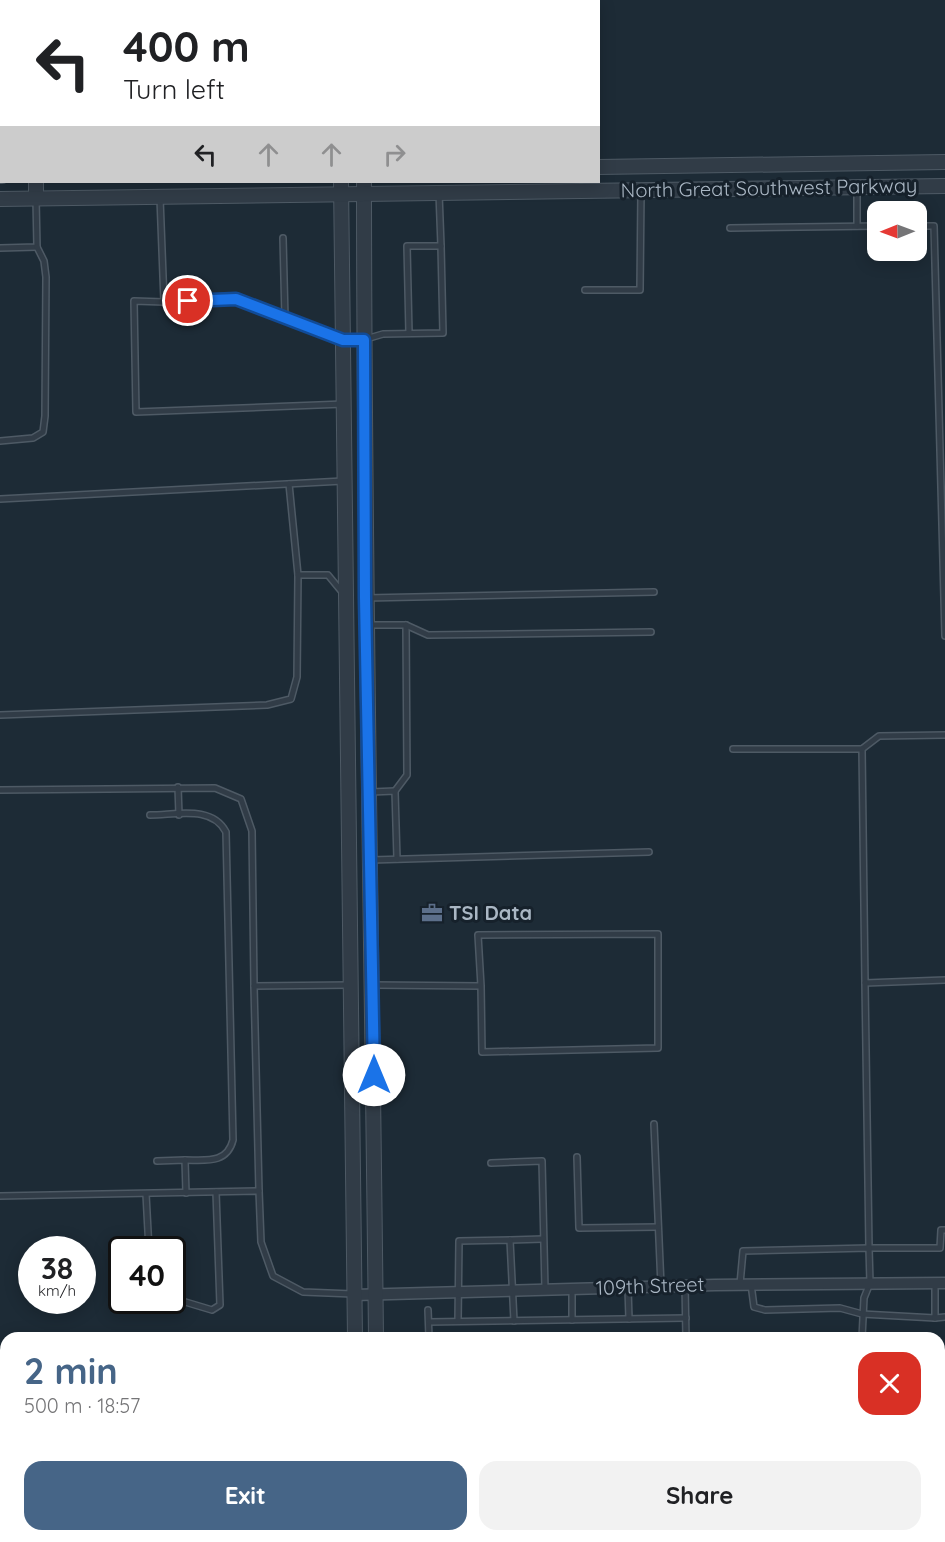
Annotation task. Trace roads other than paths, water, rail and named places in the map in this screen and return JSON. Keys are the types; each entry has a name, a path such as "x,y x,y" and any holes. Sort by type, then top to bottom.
{"street":[{"name":"North Great Southwest Parkway","path":"600,167 945,162"},
{"path":"641,166 641,190"},
{"path":"36,183 36,198"},
{"name":"North Great Southwest Parkway","path":"0,199 160,197 341,187 439,192 945,186"},
{"path":"341,187 355,1332"},
{"path":"364,187 365,625 374,985 376,1332"},
{"path":"343,340 364,340"},
{"path":"347,598 365,598"},
{"path":"352,985 374,985"},
{"name":"109th Street","path":"354,1294 686,1285 940,1283"}],"lane":[{"path":"857,187 857,226"},
{"path":"585,290 640,290 641,190"},
{"path":"364,340 383,334 442,333 439,192"},
{"path":"160,197 164,302"},
{"path":"0,441 33,438 43,432 46,277 44,261 37,248 36,198"},
{"path":"730,228 867,226"},
{"path":"927,226 934,226 942,332 945,636"},
{"path":"283,238 285,318"},
{"path":"409,333 407,246 441,246"},
{"path":"0,248 37,248"},
{"path":"343,340 236,299 134,301 136,412 344,404"},
{"path":"0,499 345,481"},
{"path":"0,715 267,705 291,699 297,677 298,575 289,484"},
{"path":"298,575 328,575 347,598"},
{"path":"365,598 654,592"},
{"path":"365,625 406,625 428,635 651,632"},
{"path":"397,859 395,791 407,775 406,625"},
{"path":"733,749 862,749 879,736 945,735"},
{"path":"862,749 870,1283 862,1314 862,1332"},
{"path":"178,788 179,815"},
{"path":"0,790 215,788 241,799 252,831 261,1242 273,1276 303,1292 354,1294"},
{"path":"369,792 395,791"},
{"path":"150,815 208,814 220,820 226,831 233,1140 230,1151 225,1156 216,1159 157,1161"},
{"path":"371,860 649,852"},
{"path":"658,934 658,1048 482,1052 481,986 478,935 658,934"},
{"path":"865,983 945,980"},
{"path":"254,986 352,985"},
{"path":"374,985 481,986"},
{"path":"654,1124 661,1286"},
{"path":"577,1157 579,1228 658,1227"},
{"path":"185,1160 186,1193"},
{"path":"491,1163 542,1161 545,1289"},
{"path":"0,1196 259,1191"},
{"path":"186,1302 212,1310 220,1305 216,1192"},
{"path":"146,1194 148,1236"},
{"path":"945,1230 941,1230 940,1248 743,1251 746,1284 754,1307 765,1310 840,1308 862,1314 945,1317"},
{"path":"458,1322 459,1240 543,1239"},
{"path":"510,1240 514,1321"},
{"path":"935,1318 940,1283"},
{"path":"686,1285 686,1332"},
{"path":"628,1287 629,1319"},
{"path":"572,1288 572,1320"},
{"path":"429,1310 429,1332"},
{"path":"429,1322 686,1318"}],"place":[{"name":"TSI Data","path":"432,913"}]}
